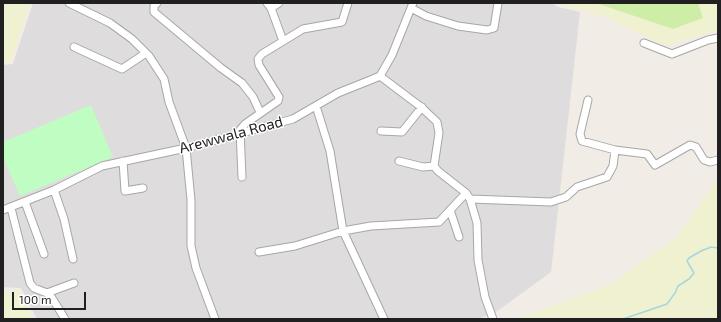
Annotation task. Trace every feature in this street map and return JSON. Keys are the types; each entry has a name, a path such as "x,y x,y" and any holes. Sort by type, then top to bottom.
{"street":[{"path":"69,3 110,23 132,39 146,53 164,79 169,102 186,148 191,200 191,246 196,268 215,319"},
{"path":"157,3 154,6 154,12 221,68 242,83 253,97 260,112"},
{"path":"279,3 270,6 283,41"},
{"path":"242,177 239,134 245,124 260,112 278,101 279,97 259,65 258,59 262,54 304,29 342,22 348,3"},
{"path":"493,319 485,297 478,260 476,223 468,196 434,166 439,133 437,122 422,107 380,76 399,42 412,6 432,18 458,26 487,30 494,28 498,3"},
{"path":"644,43 672,54 708,40 718,38"},
{"path":"74,47 122,69 146,53"},
{"name":"Arewwala Road","path":"3,210 54,190 102,166 186,148 293,119 338,93 380,76"},
{"path":"588,100 580,134 582,141 615,150 647,154 656,165 690,145 696,147 704,160 710,162 718,160"},
{"path":"316,106 330,151 343,231 384,319"},
{"path":"381,131 402,132 422,107"},
{"path":"259,252 295,246 343,231 371,226 439,222 450,210 468,196 551,202 566,197 577,187 607,177 613,166 615,150"},
{"path":"123,161 125,191 143,188"},
{"path":"400,161 423,167 434,166"},
{"path":"54,190 64,219 73,259"},
{"path":"25,202 44,254"},
{"path":"11,208 30,283 34,288 47,293 52,298 65,319"},
{"path":"450,210 459,237"},
{"path":"47,293 74,283"}],"shaded area":[{"path":"33,3 552,3 558,7 580,12 551,272 496,312 478,319 37,319 21,288 3,287 3,65 13,64"}],"green space":[{"path":"3,3 30,3 11,61 3,62"},
{"path":"555,3 718,3 718,30 664,46 604,16"},
{"path":"596,3 698,3 703,18 673,29"},
{"path":"91,105 113,157 20,196 3,157 3,142"},
{"path":"718,178 718,319 516,319 612,284 678,236"},
{"path":"20,289 33,319 3,319 3,296"}],"waterway":[{"path":"623,319 667,304 678,286 689,279 694,273 687,261 689,258 711,247 718,248"}]}
